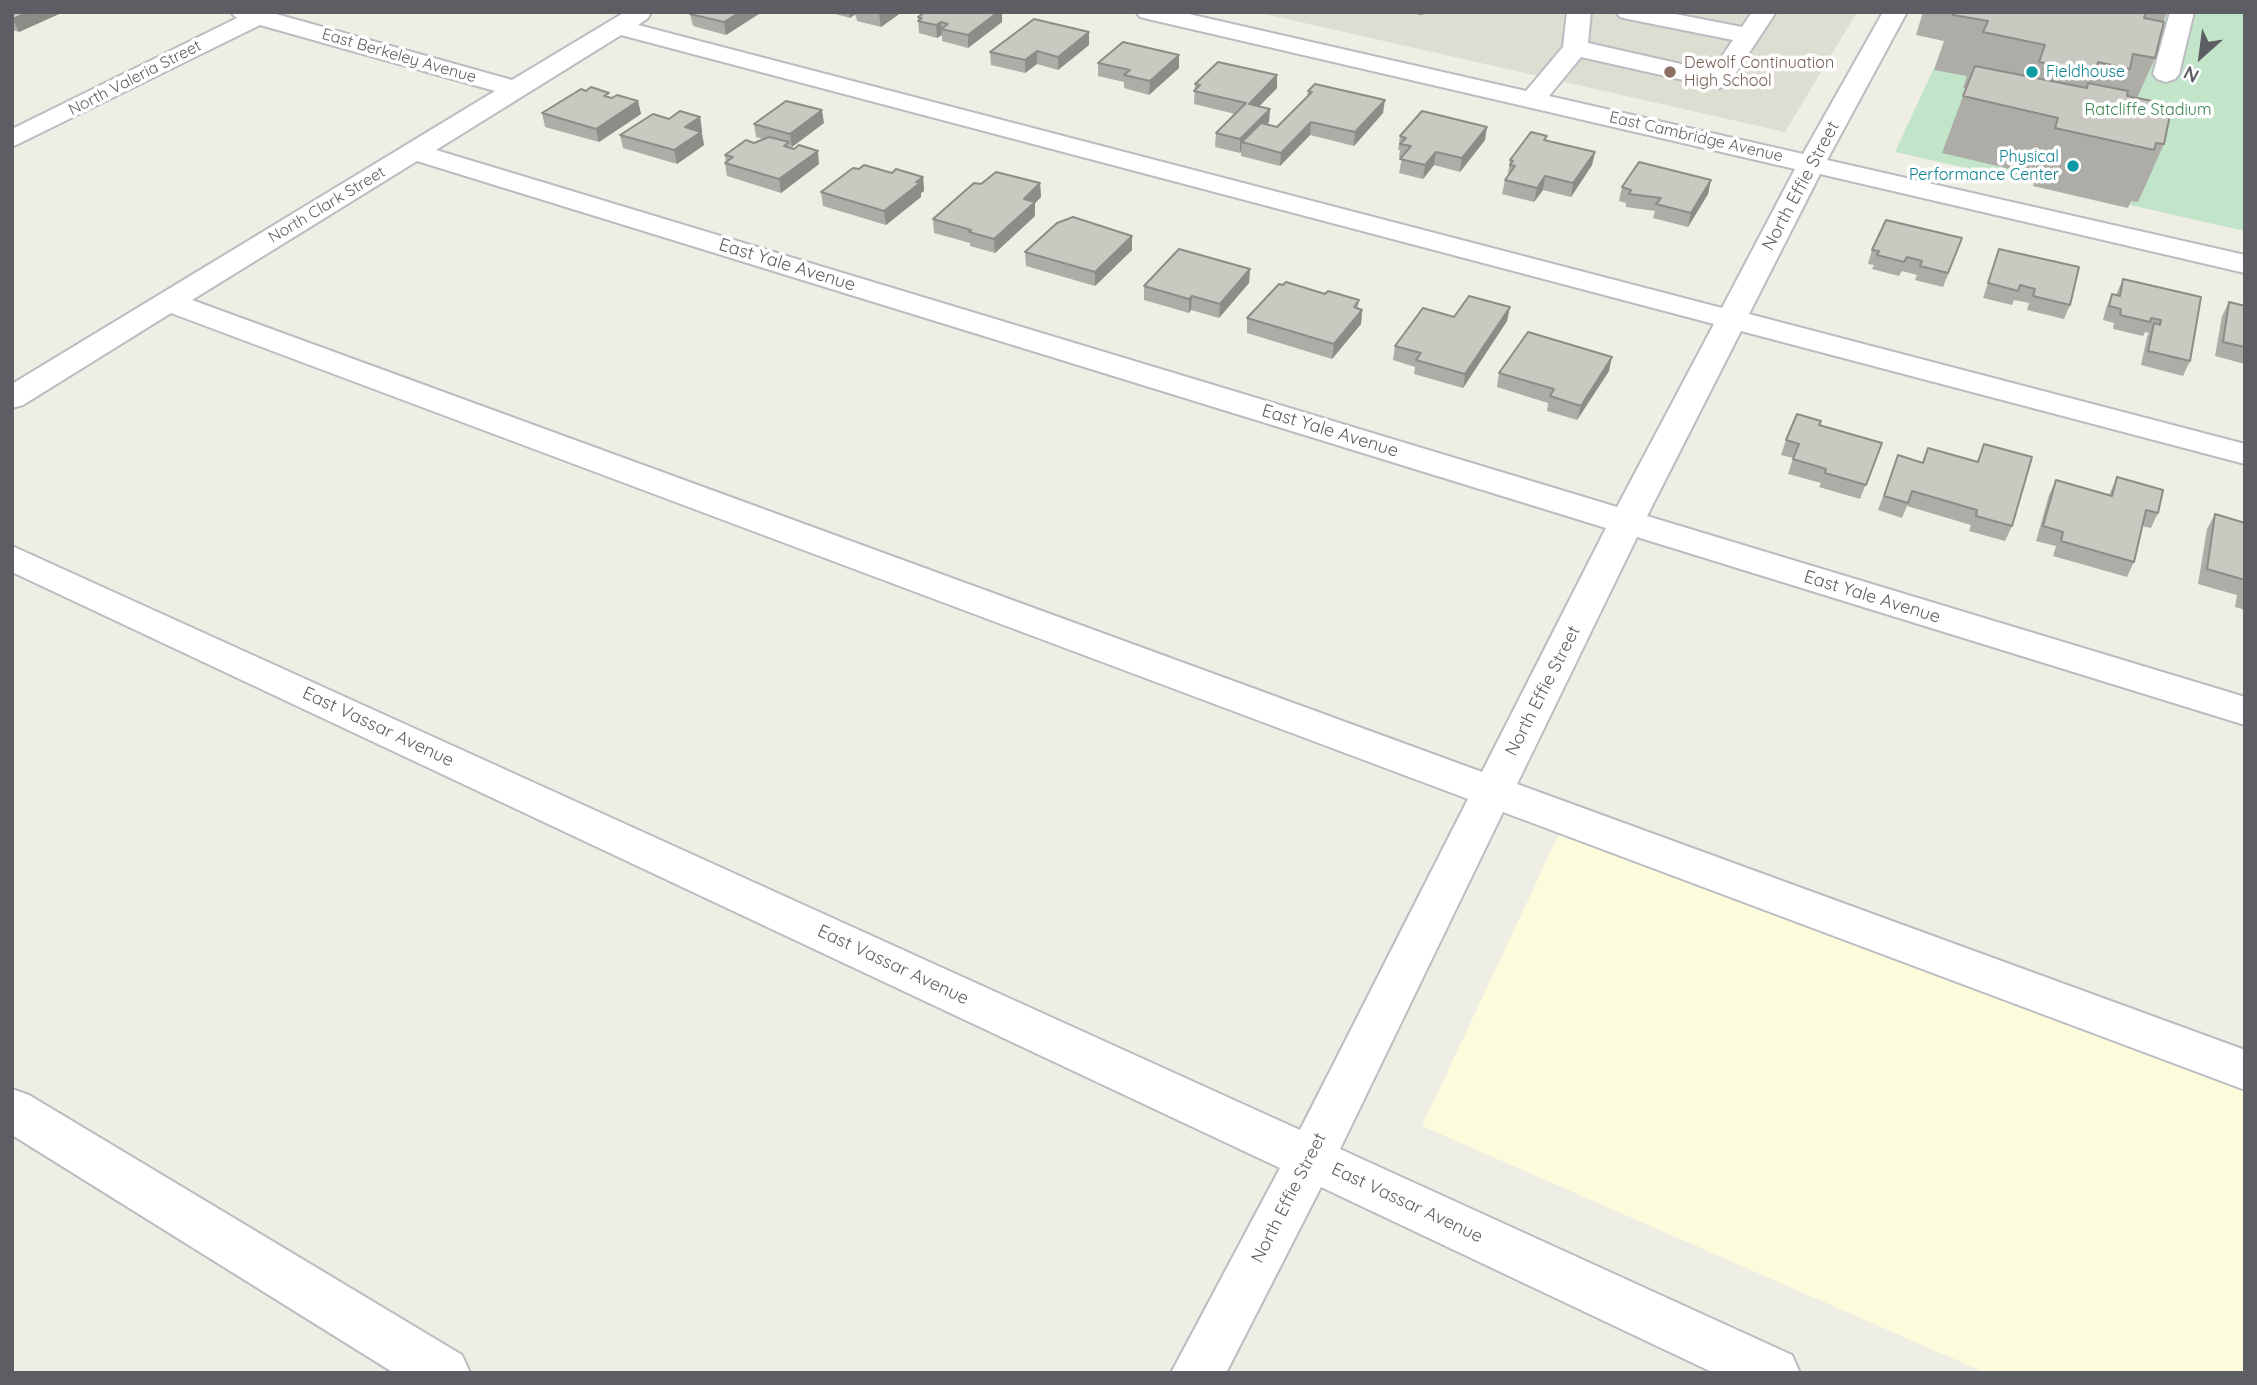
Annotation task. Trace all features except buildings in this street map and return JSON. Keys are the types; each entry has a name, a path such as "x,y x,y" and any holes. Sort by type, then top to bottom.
{"street":[{"name":"North Clark Street","path":"12,398 642,12"},
{"name":"East Cambridge Avenue","path":"1147,12 2245,264"},
{"path":"1532,100 1575,48 1579,12"},
{"path":"1628,12 1748,36"},
{"path":"1575,48 1719,80 1764,12"},
{"name":"North Effie Street","path":"1198,1373 1310,1159 1627,522 1812,163 1895,12"},
{"path":"2166,74 2182,12"},
{"name":"East Berkeley Avenue","path":"249,14 515,89"},
{"name":"North Valeria Street","path":"12,139 249,14"},
{"path":"618,27 2245,454"},
{"name":"East Yale Avenue","path":"415,152 2245,710"},
{"path":"168,302 2245,1070"},
{"name":"East Vassar Avenue","path":"12,558 1773,1373"},
{"path":"12,1110 443,1373"}],"shaded area":[{"name":"Dewolf Continuation High School","path":"1256,12 1857,12 1785,132"},
{"path":"1559,834 2245,1088 2245,1373 1986,1373 1422,1126"}],"green space":[{"name":"Ratcliffe Stadium","path":"1960,12 2245,12 2245,231 1895,152"}],"place":[{"name":"Dewolf Continuation High School","path":"1670,72"},
{"name":"Fieldhouse","path":"2032,72"},
{"name":"Physical Performance Center","path":"2073,166"}]}
